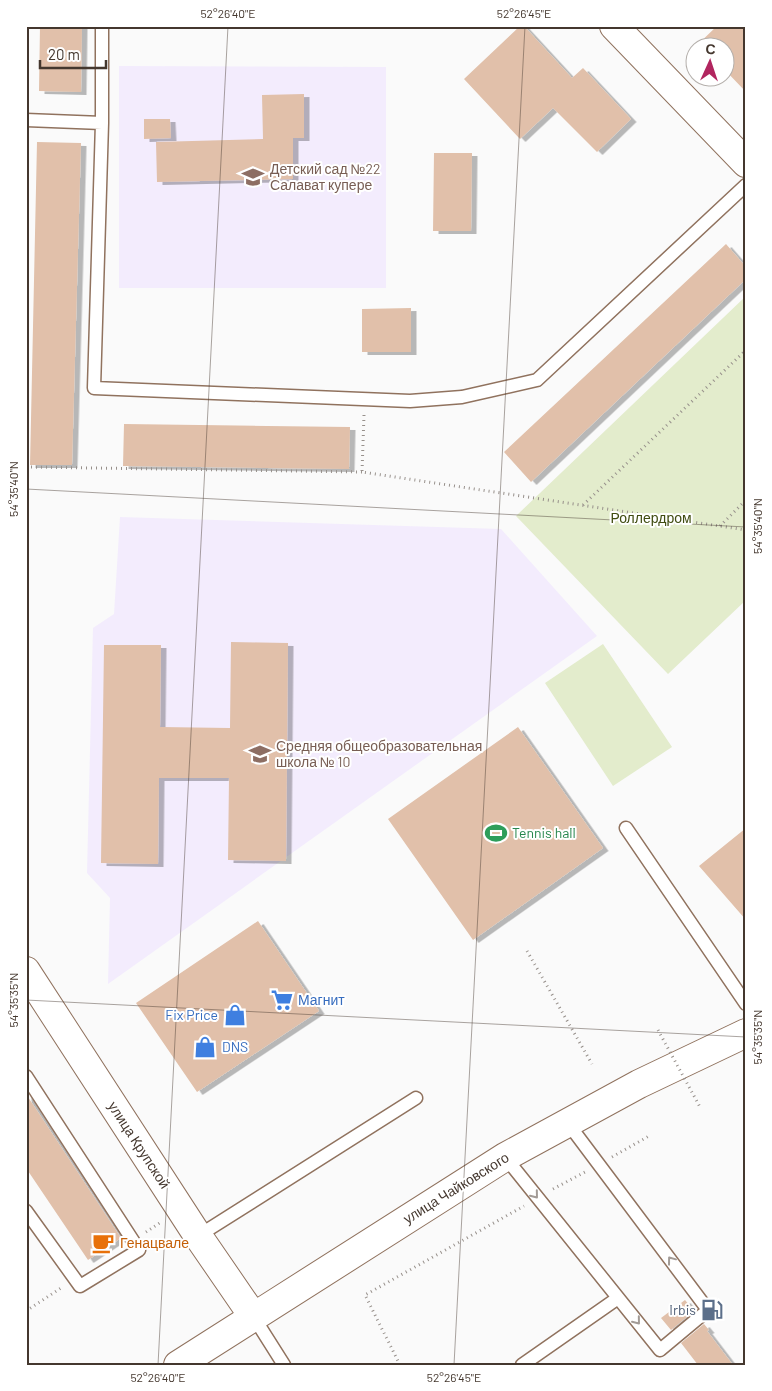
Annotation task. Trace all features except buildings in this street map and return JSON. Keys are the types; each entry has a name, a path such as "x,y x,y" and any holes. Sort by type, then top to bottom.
{"main road":[{"path":"614,26 746,163"},
{"name":"улица Крупской","path":"26,971 198,1236 253,1316"},
{"name":"улица Чайковского","path":"178,1365 504,1157 639,1084 746,1033"}],"lane":[{"path":"102,26 102,123 94,388 410,401 462,397 537,380 746,185"},
{"path":"26,120 102,123"},
{"path":"626,828 746,1004"},
{"path":"26,1076 139,1250 80,1286 26,1211"},
{"path":"198,1236 416,1098"},
{"path":"504,1157 660,1350 708,1310 567,1122"},
{"path":"522,1365 618,1298"},
{"path":"253,1316 284,1365"}],"path":[{"path":"583,506 746,350"},
{"path":"362,472 364,400"},
{"path":"26,467 362,472 746,530"},
{"path":"719,526 746,500"},
{"path":"528,951 592,1064"},
{"path":"658,1030 700,1107"},
{"path":"400,1365 365,1296 649,1136"}],"shaded area":[{"name":"Детский сад №22 Салават купере","path":"119,66 386,67 386,288 119,288"},
{"name":"Средняя общеобразовательная школа № 10","path":"120,517 501,529 597,636 108,984 110,898 87,873 93,628 114,614"}],"green space":[{"name":"Роллердром","path":"746,296 746,600 668,674 516,516"},
{"path":"603,644 672,747 613,786 545,683"}],"place":[{"name":"Детский сад №22 Салават купере","path":"253,177"},
{"name":"Средняя общеобразовательная школа № 10","path":"260,754"},
{"name":"Tennis hall","path":"496,833"},
{"name":"Магнит","path":"282,1000"},
{"name":"Fix Price","path":"235,1015"},
{"name":"DNS","path":"205,1047"},
{"name":"Генацвале","path":"103,1243"},
{"name":"Irbis","path":"712,1310"}]}
